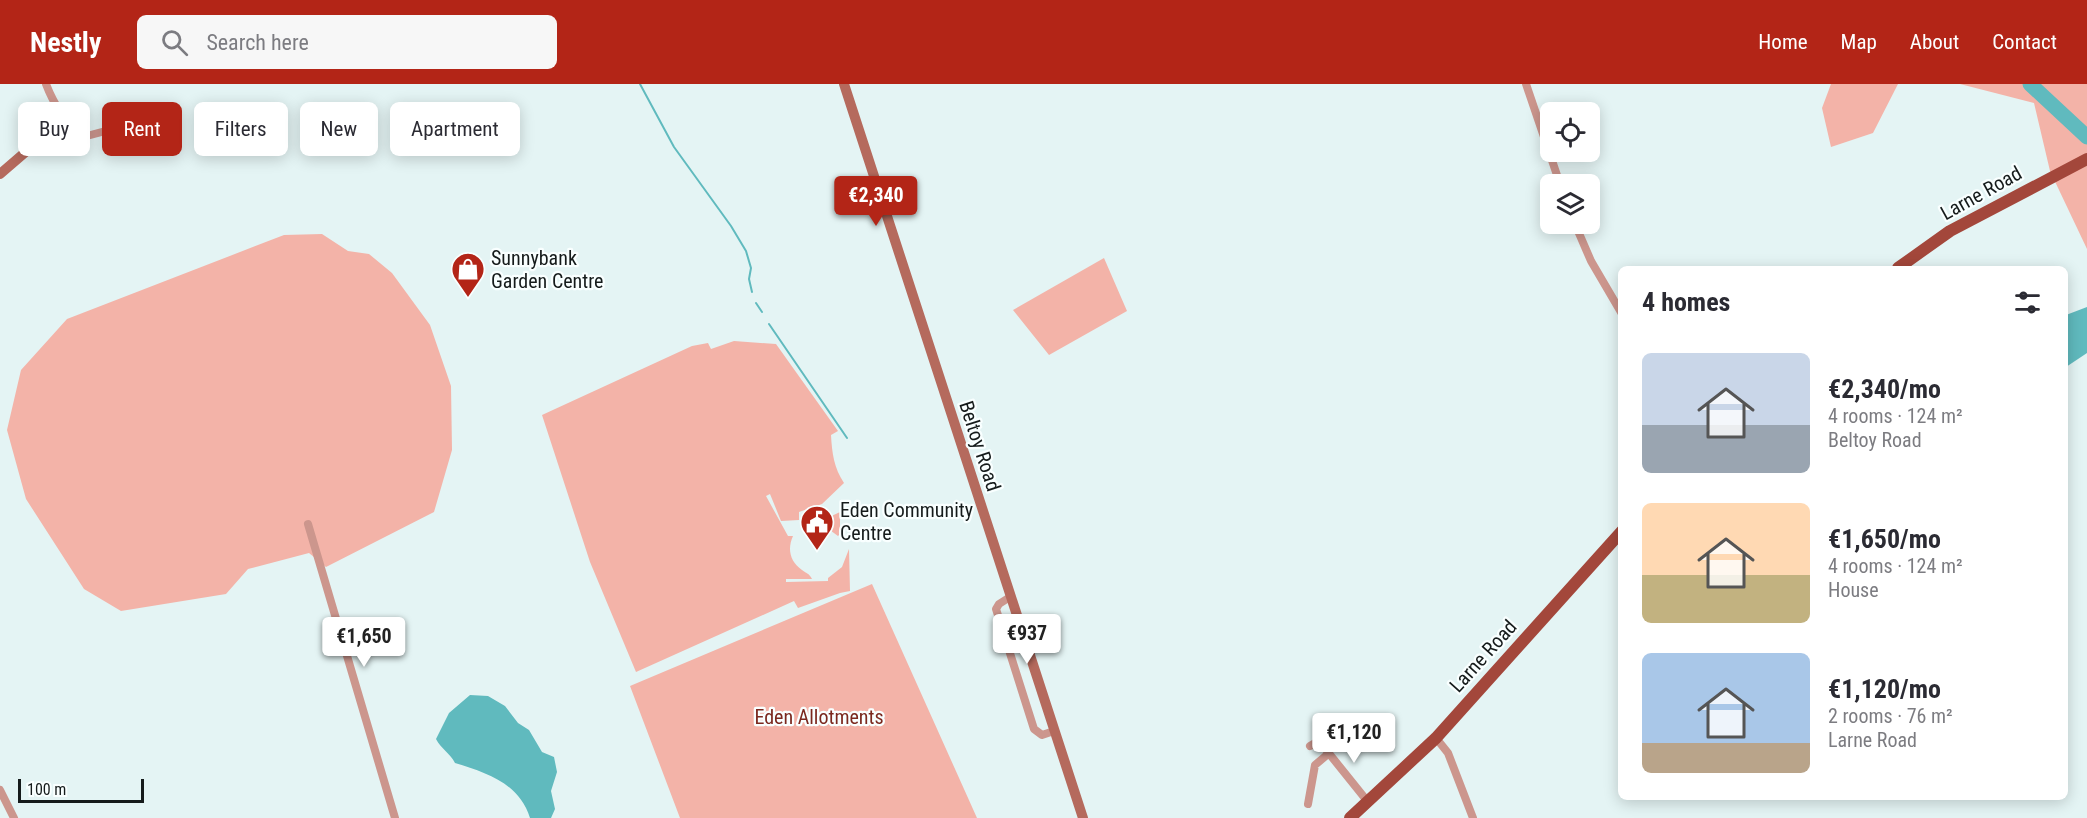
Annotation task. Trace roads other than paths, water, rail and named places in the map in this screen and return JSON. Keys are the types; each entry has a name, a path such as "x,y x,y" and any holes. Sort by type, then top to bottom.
{"main road":[{"name":"Beltoy Road","path":"844,84 1083,818"},
{"path":"0,174 21,156"},
{"name":"Larne Road","path":"1901,266 1950,231 2085,160"},
{"name":"Larne Road","path":"1350,818 1436,738 1618,535"}],"street":[{"path":"46,84 55,102"},
{"path":"1526,84 1557,174"},
{"path":"1579,234 1591,261 1618,307"},
{"path":"308,524 395,818"},
{"path":"1010,597 999,604 996,609 1034,729 1042,735 1054,731"},
{"path":"1310,746 1339,729"},
{"path":"1436,738 1448,753 1473,818"},
{"path":"1319,741 1368,802"},
{"path":"1308,804 1315,765 1328,754"},
{"path":"0,790 14,818"}],"water":[{"path":"2087,307 2087,353 2068,366 2068,314"},
{"path":"470,695 488,696 505,706 518,723 529,730 542,752 554,757 557,772 551,791 555,809 551,818 530,818 525,806 510,788 479,771 455,763 436,739 449,713"}],"waterway":[{"path":"640,84 674,147 731,226 746,251 751,268 749,279 752,292"},
{"path":"2030,84 2087,137"},
{"path":"756,303 762,312"},
{"path":"769,324 847,438"}],"place":[{"name":"Sunnybank Garden Centre","path":"468,298"},
{"name":"Eden Community Centre","path":"817,551"}],"park label":[{"name":"Eden Allotments","path":"819,717"}]}
